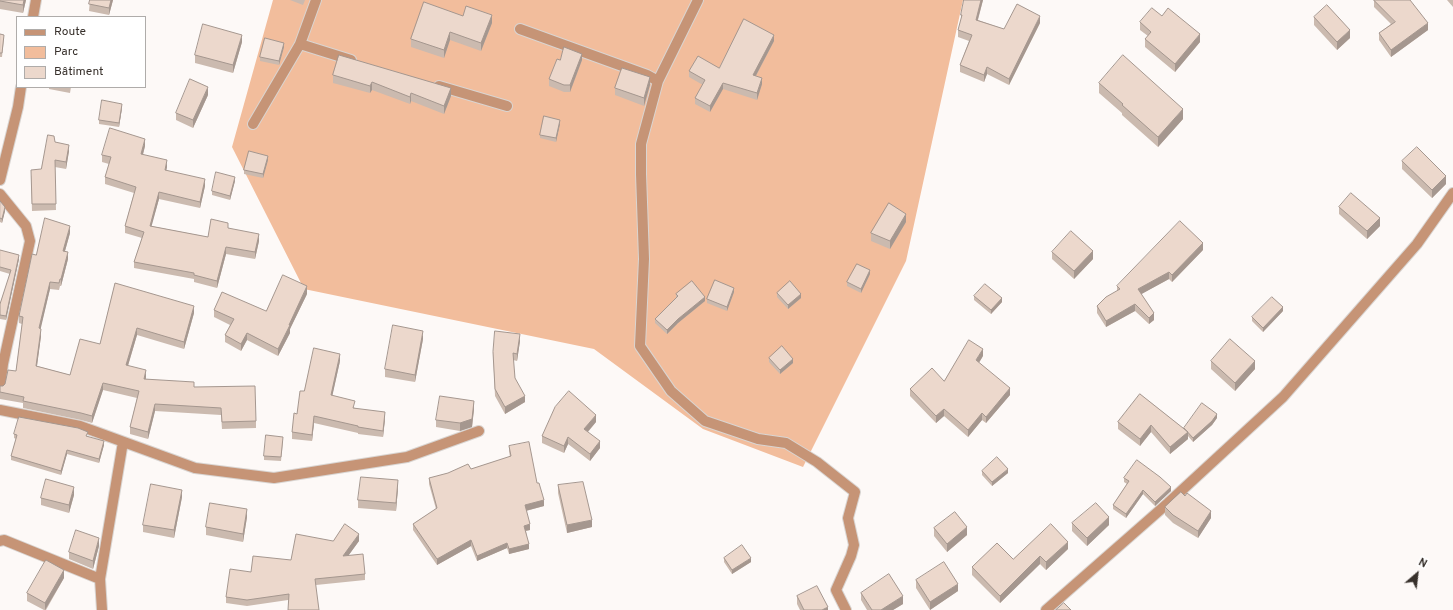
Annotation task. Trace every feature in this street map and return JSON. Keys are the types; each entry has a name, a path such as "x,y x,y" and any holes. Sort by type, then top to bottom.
{"street":[{"path":"33,16 36,0"},
{"path":"253,124 300,44 316,0"},
{"path":"698,0 658,81 641,144 644,259 640,346 671,391 705,421 758,439 786,443 817,462 855,492 848,518 854,545 851,556 836,590 846,610"},
{"path":"520,29 647,75 658,81"},
{"path":"300,44 359,62"},
{"path":"433,84 507,106"},
{"path":"0,180 18,107 21,88"},
{"path":"1046,610 1168,503 1283,397 1417,244 1453,193"},
{"path":"0,194 26,226 30,241 3,364 0,386"},
{"path":"0,410 80,426 194,468 274,478 407,457 479,431"},
{"path":"102,610 100,579 123,442"},
{"path":"0,541 4,540 100,579"}],"green space":[{"path":"273,0 963,0 906,261 803,467 703,429 594,349 304,289 232,147"}],"building":[{"path":"0,0 24,0 23,5"},
{"path":"90,0 111,0 109,8 89,4"},
{"path":"964,0 981,0 976,20 1004,29 1017,4 1040,16 1009,79 987,67 984,75 960,65 972,35 958,30"},
{"path":"1374,0 1410,0 1428,23 1391,50 1379,33 1395,22"},
{"path":"424,2 463,16 466,6 492,15 481,43 450,32 444,50 411,39"},
{"path":"1327,5 1350,30 1337,42 1314,17"},
{"path":"1152,8 1162,16 1168,8 1200,34 1175,64 1145,39 1151,32 1140,22"},
{"path":"744,19 774,35 753,75 762,78 757,93 723,83 710,106 695,98 705,80 689,71 698,56 719,68"},
{"path":"203,24 242,35 233,65 195,55"},
{"path":"0,34 4,35 2,53 0,53"},
{"path":"265,38 284,43 279,61 260,57"},
{"path":"564,47 582,54 570,85 564,85 549,79 557,59 560,60"},
{"path":"339,55 451,88 444,106 411,93 410,97 372,82 370,86 333,75"},
{"path":"1123,55 1183,109 1158,137 1099,83"},
{"path":"622,68 650,77 644,98 615,88"},
{"path":"190,79 208,87 193,120 176,113"},
{"path":"102,100 122,104 119,123 99,120"},
{"path":"544,116 560,120 556,138 540,135"},
{"path":"110,128 145,139 141,154 167,160 165,170 205,179 200,202 159,192 150,226 208,237 211,219 228,223 228,228 259,234 255,252 226,247 217,281 194,275 194,273 134,262 144,232 125,226 136,187 105,177 111,157 102,155"},
{"path":"48,135 54,136 55,142 69,145 66,162 55,160 56,204 32,204 31,170 41,169"},
{"path":"1417,147 1446,176 1432,190 1402,161"},
{"path":"249,151 268,156 263,174 244,170"},
{"path":"216,172 235,177 230,196 212,191"},
{"path":"1351,193 1380,218 1367,231 1339,207"},
{"path":"0,201 5,207 2,219 0,218"},
{"path":"889,203 906,214 890,241 871,233"},
{"path":"45,218 70,226 63,251 68,252 61,279 59,283 50,282 39,328 41,329 36,366 70,375 80,339 100,344 115,283 194,306 184,342 137,328 126,365 146,370 144,379 194,382 194,387 255,386 256,421 222,422 221,408 155,404 148,432 130,427 139,391 103,383 92,416 23,401 24,397 0,392 0,386 5,384 8,370 16,371 23,317 19,316 32,254 36,255"},
{"path":"1180,221 1203,243 1172,275 1169,272 1138,289 1154,313 1149,318 1135,304 1106,321 1097,306 1106,297 1120,289 1117,286"},
{"path":"1071,231 1093,251 1074,271 1052,252"},
{"path":"0,250 19,255 6,316 0,315 0,304 11,270 0,267"},
{"path":"857,264 870,270 861,289 847,282"},
{"path":"283,275 307,286 278,349 247,333 241,344 225,335 234,319 214,310 222,292 266,311"},
{"path":"715,280 734,288 727,307 707,299"},
{"path":"692,281 705,297 667,330 655,319 678,296 676,294"},
{"path":"790,281 801,294 788,305 777,293"},
{"path":"985,284 1002,298 991,310 974,296"},
{"path":"1272,297 1283,307 1263,328 1252,317"},
{"path":"393,325 423,331 415,375 385,369"},
{"path":"495,331 520,334 517,354 513,353 515,378 525,396 505,407 495,389 493,352"},
{"path":"1230,339 1255,361 1235,383 1211,361"},
{"path":"969,340 983,349 976,360 1010,388 986,417 982,413 968,430 944,409 936,416 910,389 932,368 944,381"},
{"path":"782,346 793,359 780,370 769,358"},
{"path":"314,348 340,354 331,395 355,401 353,408 385,412 383,431 358,427 314,416 312,435 292,432 294,413 297,414 300,391 304,391"},
{"path":"569,391 596,415 584,429 600,441 590,454 568,437 564,446 542,436 555,407"},
{"path":"1140,394 1188,432 1170,447 1151,425 1140,439 1118,422"},
{"path":"440,396 474,401 472,419 460,423 436,420"},
{"path":"1202,403 1217,414 1212,421 1193,438 1184,428"},
{"path":"19,417 78,428 88,432 86,436 104,441 99,459 67,450 61,471 11,456 17,435 14,434"},
{"path":"266,435 283,437 281,457 264,456"},
{"path":"529,442 537,483 539,483 544,500 525,505 530,524 524,526 529,544 509,549 507,543 477,556 471,540 437,559 413,524 437,508 429,478 448,473 468,464 471,469 511,456 509,446"},
{"path":"997,457 1008,469 992,482 982,471"},
{"path":"1137,460 1171,487 1155,502 1143,490 1126,514 1113,505 1129,481 1124,478"},
{"path":"361,477 398,480 396,503 358,500"},
{"path":"46,479 74,487 69,505 41,498"},
{"path":"583,482 592,520 567,525 558,485"},
{"path":"151,484 182,490 174,530 143,525"},
{"path":"1181,492 1185,496 1187,493 1211,511 1198,531 1173,515 1165,507"},
{"path":"210,503 247,509 243,534 206,527"},
{"path":"1096,503 1109,517 1087,538 1072,523"},
{"path":"955,512 967,527 947,544 934,528"},
{"path":"345,524 359,534 343,556 363,554 365,574 315,579 319,610 288,610 289,594 247,600 226,597 230,569 251,572 253,556 291,560 296,534 333,541"},
{"path":"1051,524 1068,542 1046,562 1040,556 1000,596 972,567 997,543 1013,559"},
{"path":"76,530 99,538 93,561 69,552"},
{"path":"742,545 751,558 732,570 724,558"},
{"path":"46,560 64,570 45,603 27,593"},
{"path":"944,562 958,584 930,602 916,580"},
{"path":"889,574 903,596 881,610 872,610 861,593"},
{"path":"817,586 828,607 822,610 804,610 797,596"},
{"path":"1064,603 1071,610 1056,610"}]}
